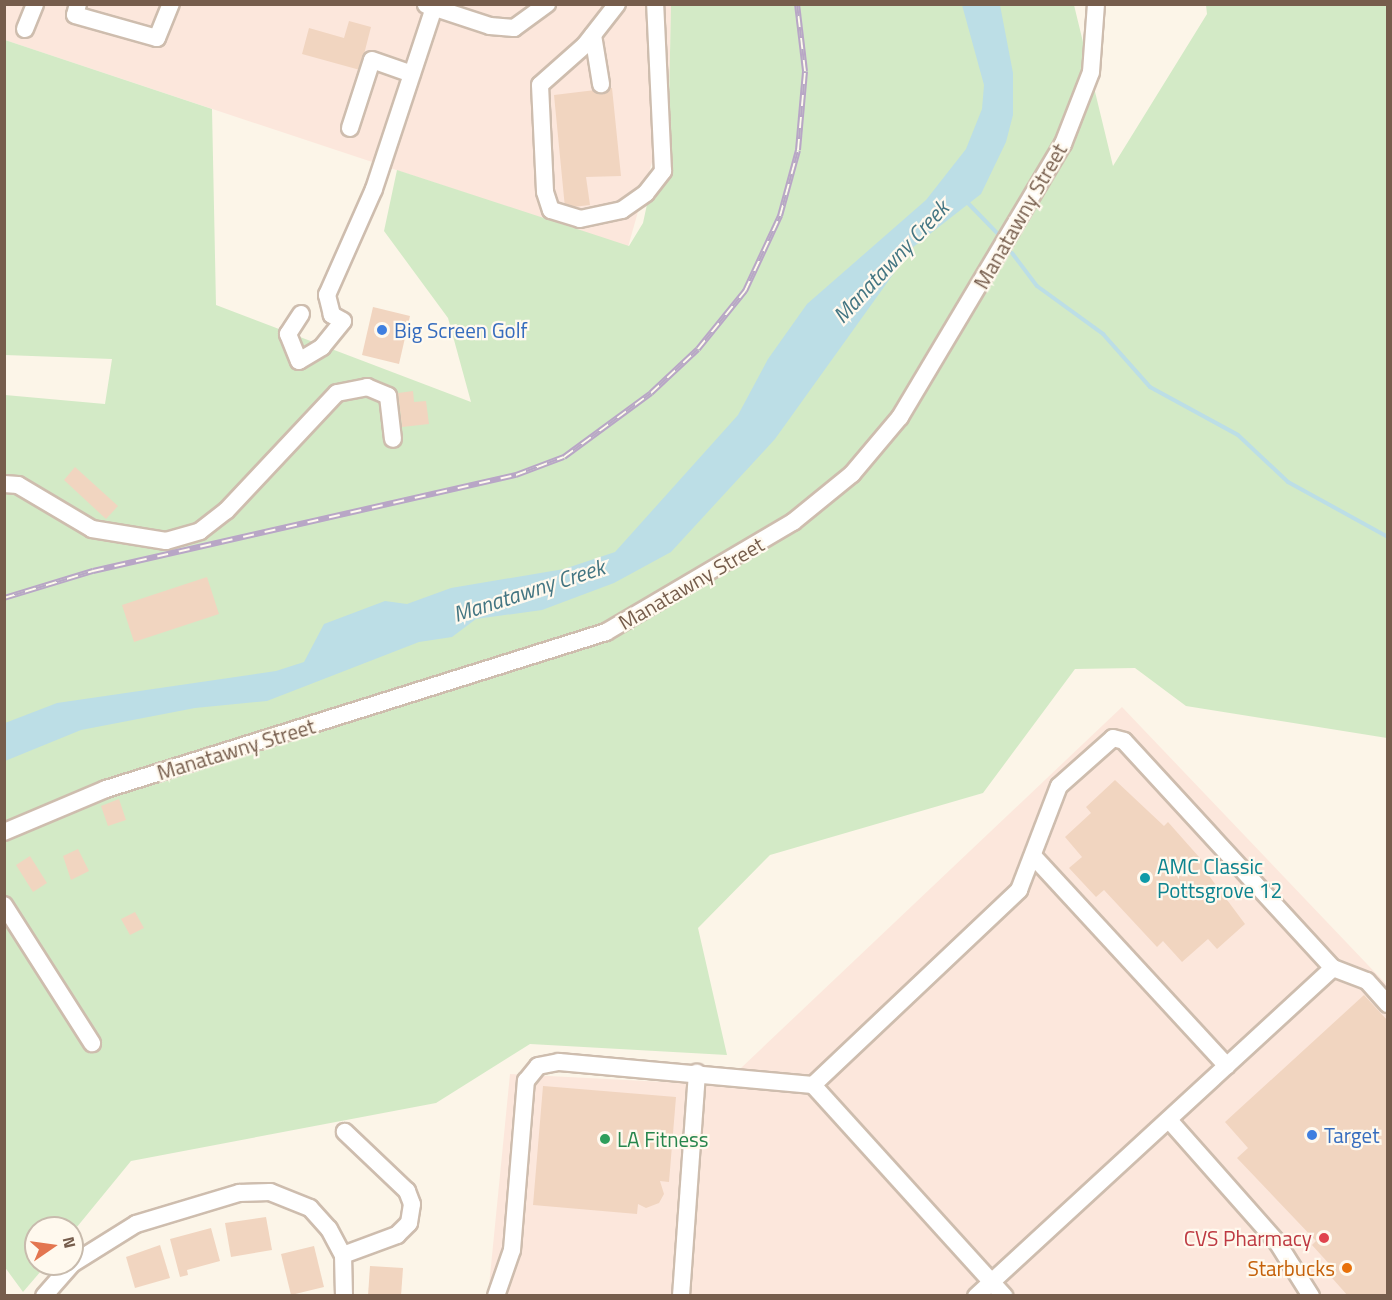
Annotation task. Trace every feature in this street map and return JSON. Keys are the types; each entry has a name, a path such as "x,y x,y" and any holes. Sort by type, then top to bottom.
{"street":[{"path":"25,29 35,4"},
{"path":"78,4 75,15 157,38 171,4"},
{"path":"301,314 288,334 299,361 322,347 341,327 343,321 328,308 327,295 374,189 412,74 430,6 514,28 547,4"},
{"path":"617,4 592,35 540,85 538,105 551,210 580,219 622,210 646,193 663,171 655,4"},
{"name":"Manatawny Street","path":"4,832 115,786 606,632 793,522 852,474 900,417 1064,144 1091,72 1096,4"},
{"path":"592,35 601,84"},
{"path":"351,128 372,60 412,74"},
{"path":"4,484 18,485 92,529 166,541 200,531 226,511 337,393 367,387 388,396 393,440"},
{"path":"813,1085 1019,890 1035,858 1059,786 1113,738 1124,741 1333,968 1367,981 1388,1004"},
{"path":"1035,858 1227,1066"},
{"path":"4,904 92,1043"},
{"path":"976,1296 1333,968"},
{"path":"496,1296 512,1250 526,1081 538,1066 559,1062 813,1085 1004,1296"},
{"path":"681,1296 697,1073"},
{"path":"1169,1120 1277,1242 1311,1296"},
{"path":"343,1255 397,1235 409,1223 412,1204 407,1191 345,1132"},
{"path":"84,1256 136,1224 254,1192 282,1195 310,1208 343,1255 344,1296"},
{"path":"44,1296 62,1276"}],"shaded area":[{"path":"5,5 671,5 669,102 628,247 5,40"},
{"path":"1122,707 1387,985 1387,1295 488,1296 510,1074 723,1085"}],"green space":[{"path":"671,5 1074,5 1113,166 1207,14 1206,5 1387,5 1387,738 1186,706 1135,668 1075,669 983,793 770,855 698,928 727,1055 530,1044 436,1103 131,1161 84,1218 84,1216 24,1216 24,1276 37,1276 23,1292 4,1266 5,395 105,404 112,359 5,355 5,40 212,109 216,305 471,402 448,318 384,231 397,170 629,246 643,223 669,102"}],"water":[{"name":"Manatawny Creek","path":"962,5 1000,5 1013,73 1013,115 1006,142 981,194 912,248 775,439 671,552 614,583 542,610 476,619 452,637 419,642 267,701 195,708 81,730 5,761 5,723 57,703 276,671 304,662 324,624 385,601 407,604 451,588 564,569 615,552 738,415 768,359 807,304 926,200 966,149 982,109 984,85"}],"building":[{"path":"349,21 371,27 360,70 302,54 309,28 344,38"},
{"path":"612,88 621,176 586,177 590,205 565,208 554,95"},
{"path":"373,307 410,316 399,364 362,355"},
{"path":"413,391 414,402 426,401 429,424 402,427 398,393"},
{"path":"75,467 118,506 106,519 64,480"},
{"path":"207,577 219,614 134,642 122,605"},
{"name":"AMC Classic Pottsgrove 12","path":"1115,780 1164,826 1168,822 1207,866 1204,869 1245,924 1217,949 1208,939 1182,962 1163,941 1157,947 1104,890 1096,897 1069,868 1082,857 1065,837 1091,813 1086,807"},
{"path":"119,799 126,820 108,826 101,806"},
{"path":"78,849 89,871 71,880 63,856"},
{"path":"30,856 47,883 33,892 16,865"},
{"path":"135,912 144,928 130,935 121,919"},
{"name":"Target","path":"1364,995 1388,1021 1388,1296 1348,1296 1325,1270 1331,1266 1312,1245 1316,1241 1237,1158 1248,1148 1225,1122"},
{"name":"LA Fitness","path":"543,1086 676,1097 669,1182 660,1181 664,1194 659,1203 646,1208 638,1204 637,1214 533,1205"},
{"path":"266,1217 272,1250 231,1257 225,1223"},
{"path":"211,1228 220,1261 187,1270 188,1275 180,1277 170,1239"},
{"path":"160,1245 170,1278 135,1288 126,1257"},
{"path":"314,1246 324,1287 291,1295 281,1254"},
{"path":"370,1266 403,1268 401,1296 368,1296"}],"waterway":[{"path":"965,200 1001,237"},
{"path":"1012,253 1037,286 1103,334 1150,387 1238,435 1288,482 1388,537"}],"railway":[{"path":"4,598 93,571 516,475 564,457 651,393 698,349 745,291 780,216 798,150 805,71 797,4"}],"place":[{"name":"Big Screen Golf","path":"382,330"},
{"name":"AMC Classic Pottsgrove 12","path":"1145,878"},
{"name":"Target","path":"1312,1135"},
{"name":"LA Fitness","path":"605,1139"},
{"name":"CVS Pharmacy","path":"1324,1238"},
{"name":"Starbucks","path":"1347,1268"}]}
